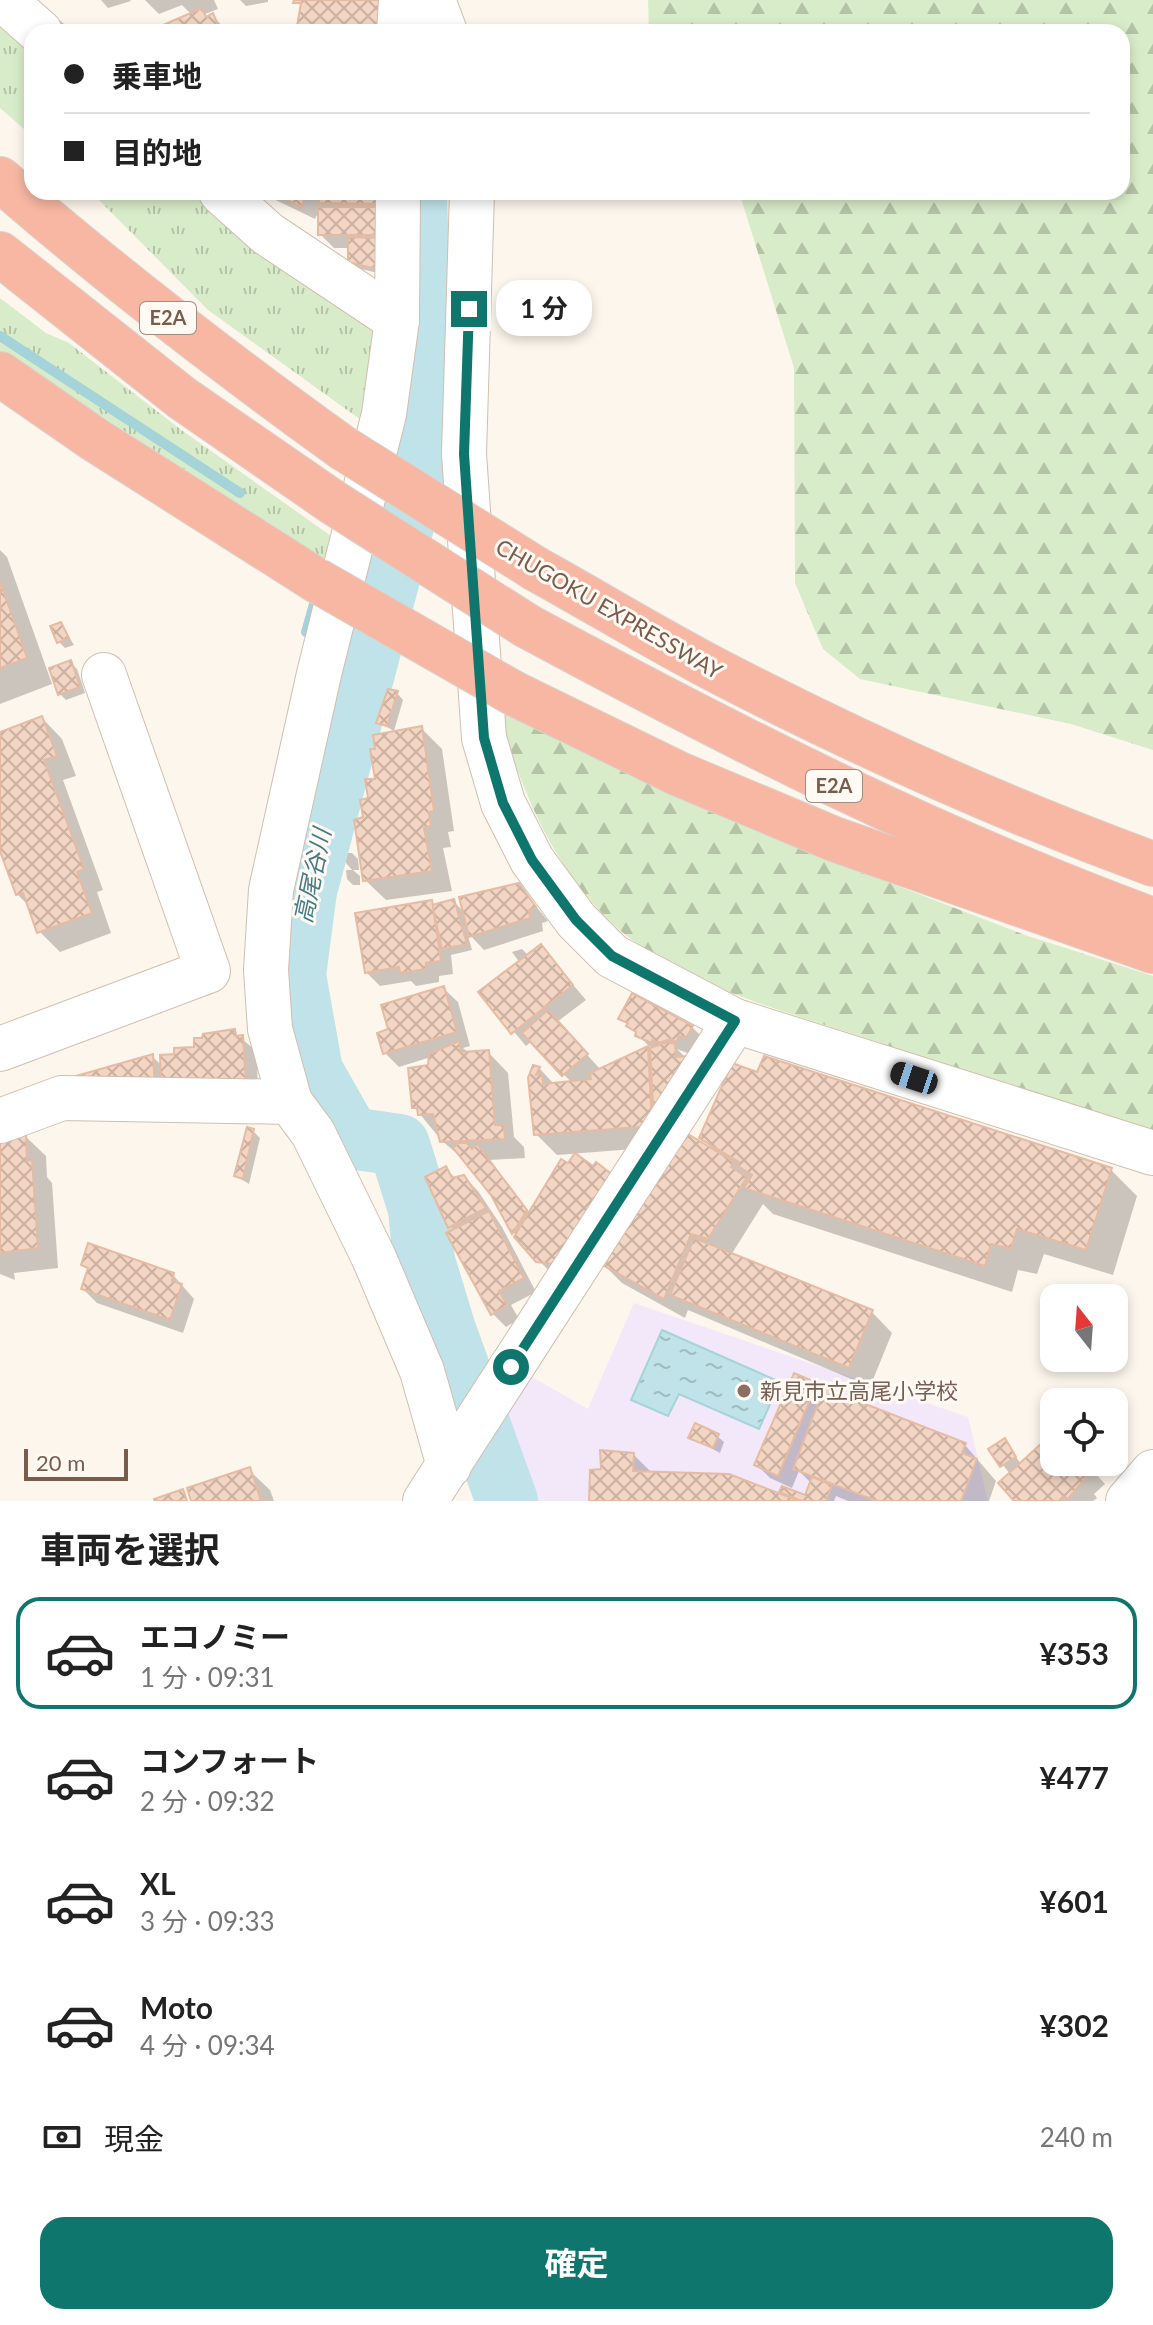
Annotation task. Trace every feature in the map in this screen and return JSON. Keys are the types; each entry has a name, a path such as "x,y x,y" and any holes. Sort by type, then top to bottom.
{"highway":[{"name":"CHUGOKU EXPRESSWAY","path":"0,179 24,200"},
{"name":"CHUGOKU EXPRESSWAY","path":"24,200 213,354 343,448 536,569 735,680 863,742 1070,833 1153,864"},
{"name":"E2A","path":"0,254 182,398 331,501 527,626 715,728 867,802 1051,883 1153,920"},
{"path":"0,374 94,439 316,580 515,694 679,774 834,839 1153,951"}],"street":[{"path":"4,0 31,24"},
{"path":"400,24 401,0"},
{"path":"433,0 442,24"},
{"path":"230,200 268,234 397,320"},
{"path":"398,200 397,320 384,414 319,674 271,890 266,970 270,1029 290,1102 313,1133 374,1258 422,1371 445,1470"},
{"path":"472,200 464,454 484,738 503,803 532,860 576,920 612,956 735,1021 1153,1153"},
{"path":"0,1049 208,971 104,675"},
{"path":"445,1470 735,1021"},
{"path":"0,1121 62,1098 290,1102"},
{"path":"1128,1501 1153,1472"}],"shaded area":[{"name":"新見市立高尾小学校","path":"634,1303 968,1417 988,1501 526,1501 496,1430 525,1373 588,1409"}],"green space":[{"path":"648,0 1153,0 1153,750 1071,724 860,679 823,649 795,583 794,368 742,200 1130,200 1130,24 649,24"},
{"path":"0,10 24,32 24,129 0,108"},
{"path":"99,200 215,200 376,323 368,425 208,310"},
{"path":"0,298 46,333 69,343 180,429 334,538 328,562 0,351"},
{"path":"497,708 843,865 1028,936 1153,976 1153,1134 767,1006 705,982 647,951 598,909 559,858 529,800"}],"water":[{"path":"662,1330 780,1382 759,1429 679,1394 668,1416 631,1400"}],"building":[{"path":"294,0 386,0 386,24 297,24 301,3 293,3"},
{"path":"202,8 206,17 213,13 218,24 165,24"},
{"path":"287,200 304,200 301,207"},
{"path":"319,200 382,200 382,204 319,203"},
{"path":"318,207 382,207 382,235 318,235"},
{"path":"348,237 385,238 384,271 348,262"},
{"path":"0,581 27,658 0,668"},
{"path":"61,622 69,638 57,643 50,626"},
{"path":"71,660 80,687 58,695 49,668"},
{"path":"388,689 398,691 387,726 376,723"},
{"path":"42,716 57,756 44,760 84,869 77,872 92,913 37,933 23,893 16,895 0,851 0,732"},
{"path":"422,726 434,811 429,812 431,826 424,828 432,871 363,881 354,820 363,817 360,800 368,798 365,779 375,779 370,749 375,749 373,735"},
{"path":"519,883 536,907 529,910 530,918 469,937 459,897"},
{"path":"454,899 467,944 442,949 432,905"},
{"path":"432,900 441,961 426,963 426,969 400,973 399,967 365,973 355,913"},
{"path":"541,944 573,985 511,1034 478,992"},
{"path":"444,986 457,1032 383,1054 377,1033 388,1029 381,1005"},
{"path":"632,993 693,1026 686,1038 679,1036 676,1042 670,1039 659,1043 652,1040 652,1043 635,1036 636,1032 626,1026 628,1023 618,1019"},
{"path":"548,1010 588,1054 562,1076 522,1033"},
{"path":"235,1029 236,1036 243,1035 246,1086 161,1090 160,1055 174,1054 174,1048 194,1047 194,1038 202,1038 203,1034"},
{"path":"459,1041 461,1052 489,1050 495,1125 504,1125 505,1139 440,1142 433,1114 418,1115 417,1108 412,1108 408,1068 428,1065 429,1054"},
{"path":"668,1042 675,1044 676,1057 702,1055 654,1123 650,1048"},
{"path":"648,1046 652,1126 534,1135 528,1078 533,1065 540,1067 536,1075 542,1074 543,1084 591,1079 590,1073"},
{"path":"153,1054 155,1092 77,1083 76,1076"},
{"path":"764,1056 1112,1168 1086,1250 1017,1229 1011,1249 991,1244 985,1266 744,1188 752,1175 738,1166 739,1162 699,1138 732,1063 757,1072"},
{"path":"247,1127 254,1129 243,1179 234,1176"},
{"path":"683,1131 734,1162 731,1167 747,1177 708,1239 691,1234 664,1299 599,1263"},
{"path":"26,1134 27,1161 32,1160 38,1248 0,1253 0,1142"},
{"path":"459,1143 467,1143 472,1149 477,1144 527,1210 512,1234 491,1195 453,1148"},
{"path":"575,1153 593,1166 596,1162 618,1179 564,1265 536,1262 514,1237 561,1159 568,1163"},
{"path":"446,1166 452,1178 464,1175 486,1208 448,1228 425,1177"},
{"path":"489,1211 524,1278 499,1291 507,1305 491,1315 446,1233"},
{"path":"694,1238 873,1310 849,1368 670,1295"},
{"path":"88,1243 174,1273 172,1281 182,1284 170,1320 81,1289 88,1268 81,1265"},
{"path":"794,1373 817,1383 778,1476 754,1465"},
{"path":"824,1388 966,1443 962,1453 977,1459 961,1501 877,1501 793,1469"},
{"path":"695,1423 719,1434 713,1448 688,1438"},
{"path":"1005,1438 1016,1457 1000,1467 988,1449"},
{"path":"1040,1445 1040,1476 1087,1476 1067,1500 1064,1497 1060,1501 1014,1501 998,1483"},
{"path":"600,1450 634,1453 633,1471 729,1474 799,1501 589,1501 590,1470 601,1469"},
{"path":"250,1467 261,1501 191,1501 187,1488"},
{"path":"812,1477 832,1485 826,1501 802,1501 779,1492 782,1486 805,1495"},
{"path":"183,1489 187,1501 154,1499"}],"waterway":[{"path":"51,20 56,24"},
{"name":"高尾谷川","path":"416,200 425,443 306,891 295,975 312,1071 350,1138 399,1145 419,1209 424,1261 445,1330 507,1501"},
{"path":"0,336 240,493"},
{"path":"306,632 314,604"}],"place":[{"name":"新見市立高尾小学校","path":"744,1391"}],"route":[{"path":"469,309 464,454 484,738 503,803 532,860 576,920 612,956 735,1021 511,1367"}]}
